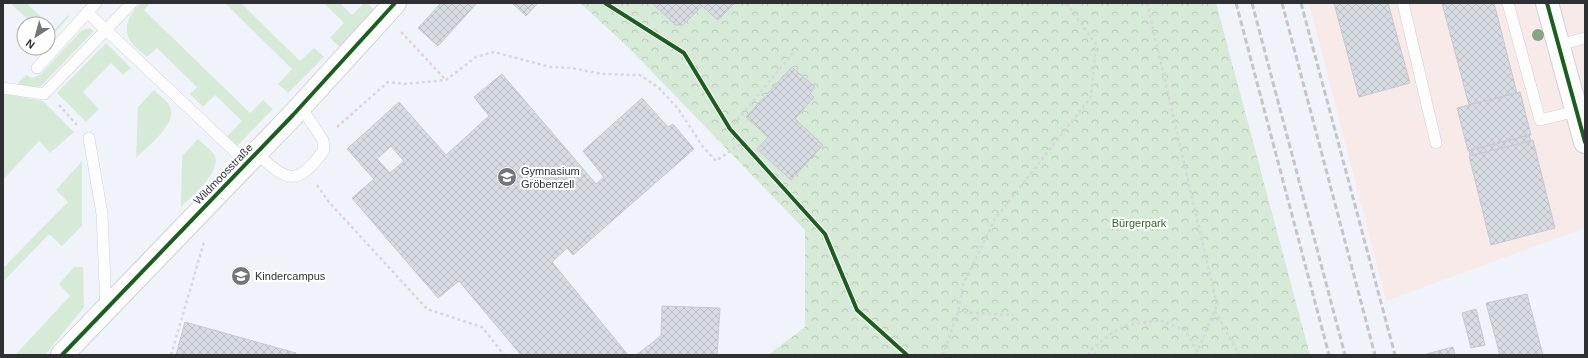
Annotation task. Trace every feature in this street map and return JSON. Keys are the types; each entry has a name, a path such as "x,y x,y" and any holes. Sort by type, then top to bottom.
{"street":[{"name":"Wildmoosstraße","path":"62,355 301,107 395,3"},
{"path":"1547,3 1585,142"}],"lane":[{"path":"36,68 96,3"},
{"path":"3,88 44,94 132,3"},
{"path":"1403,3 1436,142"},
{"path":"1508,3 1540,120 1577,111"},
{"path":"87,12 252,158 277,172 293,177 307,172 324,150 323,140 301,107"},
{"path":"1559,45 1585,38"},
{"path":"89,138 102,214 106,308"}],"path":[{"path":"943,355 958,312 963,285 995,219 1091,97 1096,44 1066,3"},
{"path":"1147,3 1217,305 1198,354"},
{"path":"400,30 446,80"},
{"path":"323,140 388,82 405,84 446,80 476,57 494,52 550,67 572,68 602,74 640,76 659,88 679,110 702,146 716,161 742,143"},
{"path":"730,129 793,54"},
{"path":"44,94 57,103 89,138"},
{"path":"307,172 328,201 427,309 482,327 504,355"},
{"path":"171,355 206,236"},
{"path":"1215,311 1240,355"},
{"path":"958,312 1013,315"},
{"path":"1088,355 1112,333 1124,326 1160,320 1185,330 1198,354"}],"shaded area":[{"path":"1309,3 1585,3 1585,228 1386,301"}],"green space":[{"path":"10,3 26,3 40,16 24,16"},
{"path":"141,3 150,3 144,10 250,113 263,100 273,109 237,146 227,136 242,121 215,95 203,107 190,94 197,87 157,48 147,57 130,41 127,34 129,19"},
{"path":"225,3 241,3 300,61 314,48 324,57 288,93 278,84 292,69"},
{"path":"324,3 340,3 352,15 364,3 367,3 375,11 340,47 330,38 344,23"},
{"name":"Bürgerpark","path":"580,3 1216,3 1310,355 768,355 805,327 805,230 627,46"},
{"path":"68,15 69,17 56,31 56,28"},
{"path":"89,28 94,31 41,86 29,88 16,85 26,75 32,78 41,74 81,31"},
{"path":"106,43 131,68 123,75 111,63 83,92 99,109 86,122 57,93"},
{"path":"154,90 169,105 171,112 170,119 161,134 136,158 138,107"},
{"path":"3,94 43,101 74,132 50,153 39,141 3,180"},
{"path":"198,139 214,154 216,160 214,168 205,183 181,207 182,156"},
{"path":"82,161 82,226 62,246 49,234 3,282 3,268 68,202 56,190"},
{"path":"74,267 83,267 84,307 45,355 15,355 70,296 59,284"}],"building":[{"path":"441,3 477,3 438,46 418,28"},
{"path":"512,3 538,3 526,16"},
{"path":"652,3 735,3 718,20 702,6 683,25 675,25"},
{"path":"1334,3 1388,3 1410,83 1359,97"},
{"path":"1442,3 1494,3 1517,93 1469,105"},
{"path":"792,67 815,87 810,93 814,97 795,119 823,145 791,180 757,149 768,137 746,117"},
{"path":"502,74 596,184 604,177 583,151 642,98 668,127 673,124 694,149 573,255 567,248 552,262 628,355 521,355 459,281 438,298 352,198 374,179 347,149 399,102 446,155 489,116 474,97","holes":["391,146 404,161 390,173 377,159"]},
{"path":"1520,92 1531,135 1468,151 1457,108"},
{"path":"1529,135 1531,141 1470,156 1469,150"},
{"path":"1533,140 1555,228 1491,245 1469,156"},
{"path":"1527,294 1543,355 1500,355 1486,303"},
{"path":"662,306 720,308 717,355 636,355 661,336"},
{"path":"1476,309 1485,345 1471,348 1462,313"},
{"path":"185,322 296,353 296,355 176,355"},
{"path":"1453,347 1455,355 1423,355"}],"railway":[{"path":"1236,3 1329,355"},
{"path":"1252,3 1345,355"},
{"path":"1282,3 1375,355"},
{"path":"1301,3 1395,355"}],"cycle path":[{"path":"62,355 293,115 395,3"},
{"path":"605,3 684,53 730,129 825,234 857,310 907,355"},
{"path":"1547,3 1585,142"}],"place":[{"name":"Gymnasium Gröbenzell","path":"507,177"},
{"name":"Kindercampus","path":"241,276"}]}
